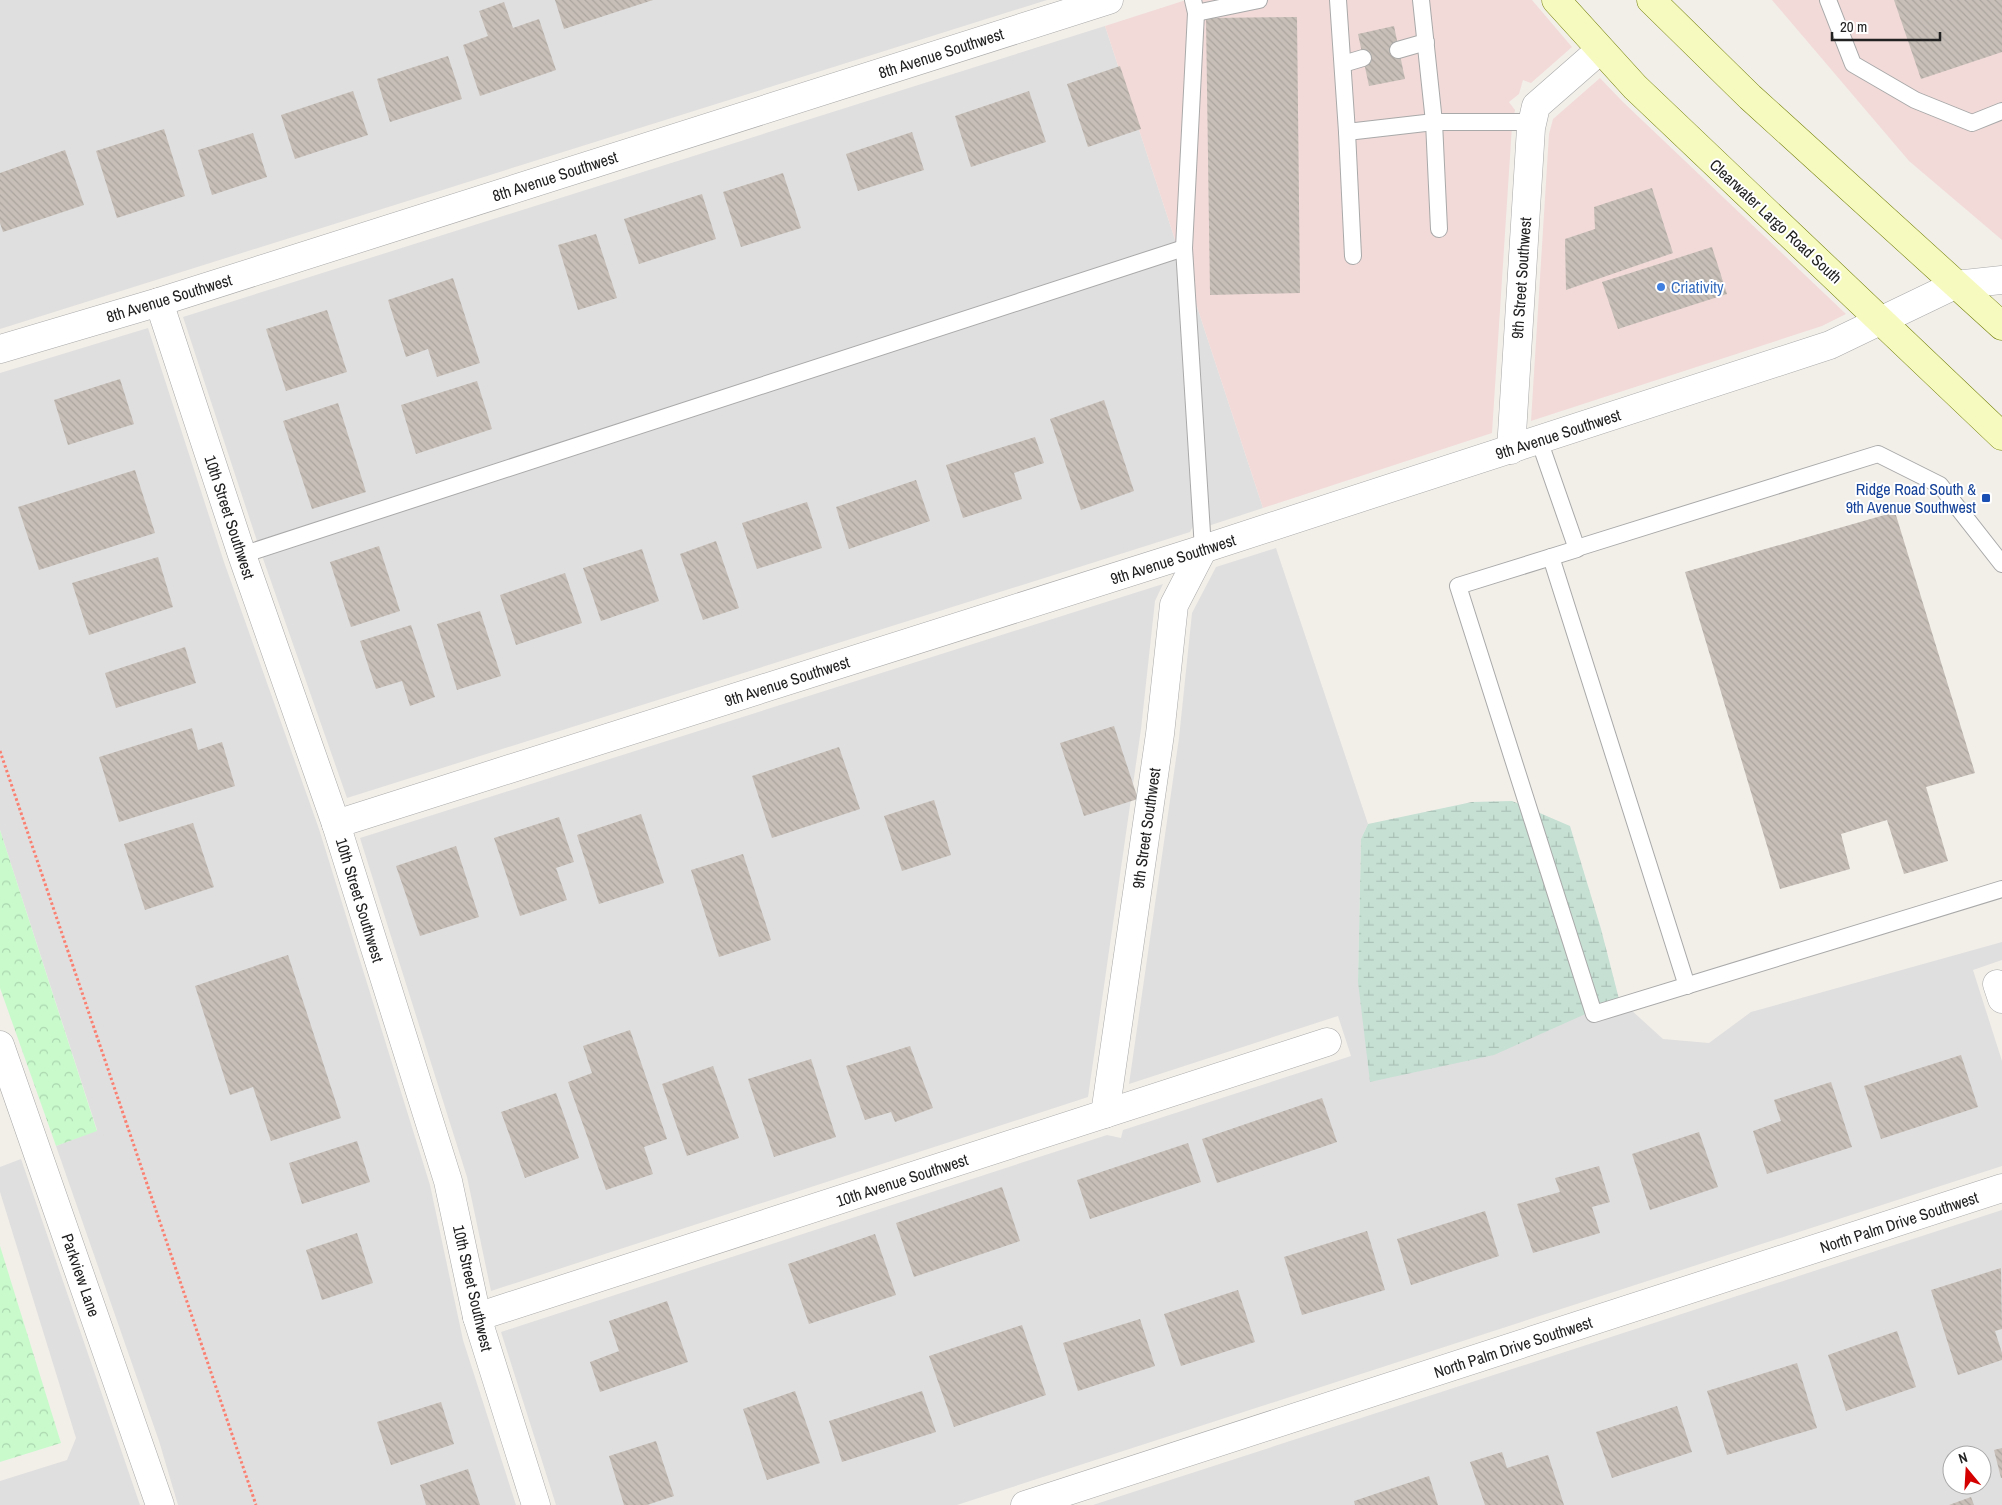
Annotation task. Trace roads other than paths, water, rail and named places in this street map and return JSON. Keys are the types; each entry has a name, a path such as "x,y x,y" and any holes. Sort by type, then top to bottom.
{"main road":[{"name":"Clearwater Largo Road South","path":"1556,0 1635,87 2002,436"},
{"path":"1652,0 1750,97 2002,326"}],"street":[{"name":"8th Avenue Southwest","path":"0,349 159,302 1109,0"},
{"path":"1534,114 1600,50"},
{"name":"9th Street Southwest","path":"1511,450 1534,114"},
{"name":"9th Avenue Southwest","path":"336,824 1203,549 1830,345 1955,285 2002,280"},
{"name":"10th Street Southwest","path":"159,302 242,555 336,824 448,1181 477,1317 536,1505"},
{"name":"9th Street Southwest","path":"1106,1114 1160,734 1174,605 1203,549"},
{"name":"10th Avenue Southwest","path":"477,1317 1327,1042"},
{"name":"Parkview Lane","path":"0,1045 160,1505"},
{"name":"North Palm Drive Southwest","path":"1025,1505 2002,1188"}],"lane":[{"path":"1203,549 1184,248 1195,7 1259,0"},
{"path":"1338,0 1353,256"},
{"path":"1421,0 1434,122 1439,229"},
{"path":"1828,0 1853,64 1915,100 1972,123 2002,111"},
{"path":"1398,50 1426,42"},
{"path":"1343,64 1363,58"},
{"path":"1347,132 1434,122 1534,114"},
{"path":"242,555 1184,248"},
{"path":"1539,440 1577,548"},
{"path":"2002,564 1940,485 1878,454 1458,586 1594,1014 2002,889"},
{"path":"1550,557 1687,986"}],"place":[{"name":"Criativity","path":"1661,287"},
{"name":"Ridge Road South & 9th Avenue Southwest","path":"1986,498"}]}
